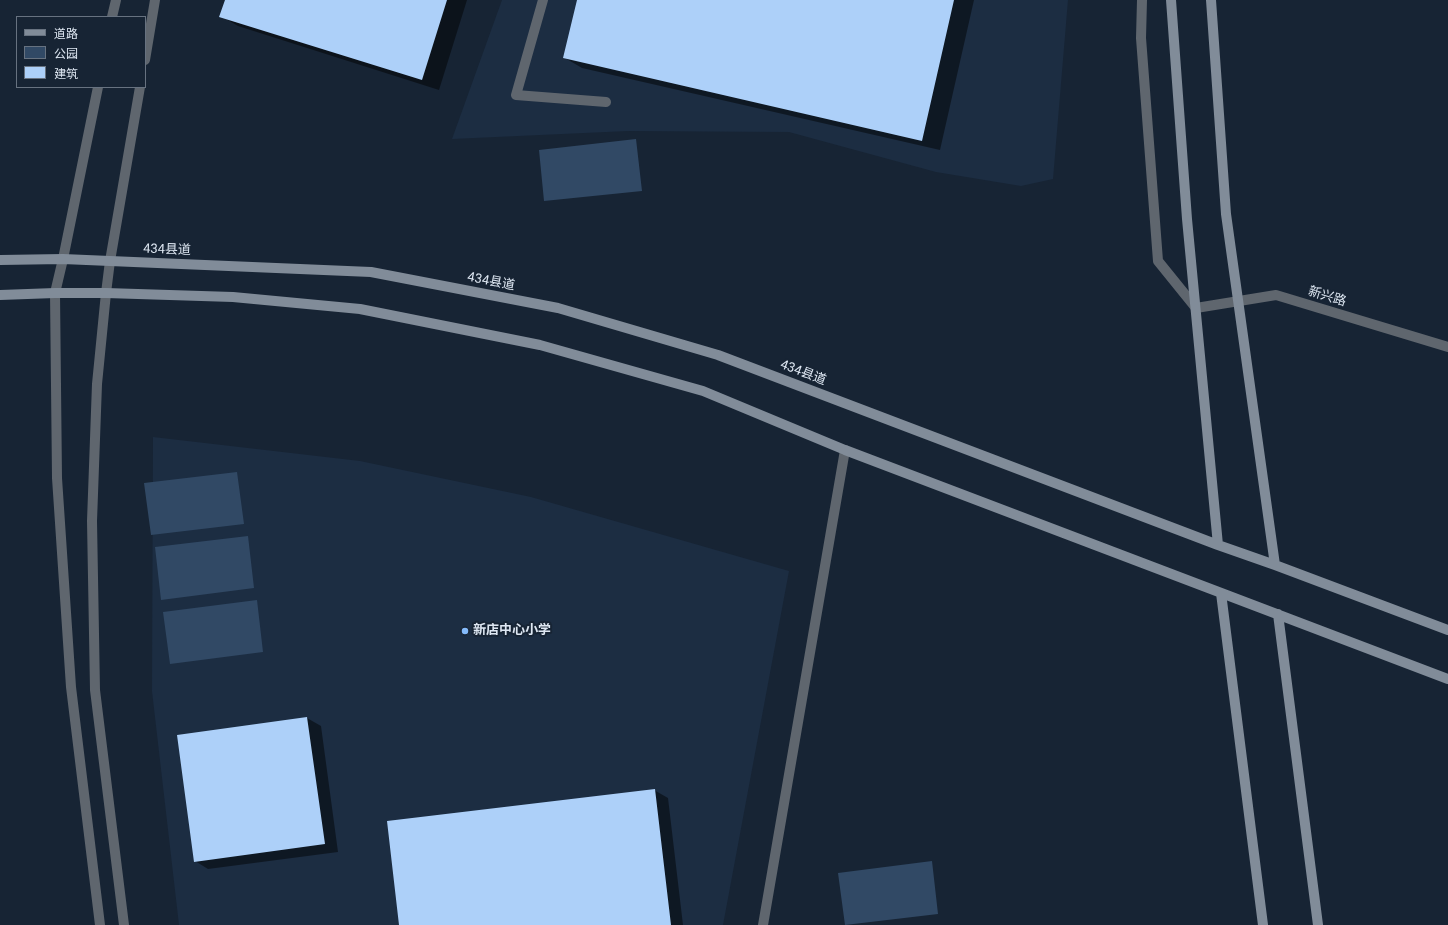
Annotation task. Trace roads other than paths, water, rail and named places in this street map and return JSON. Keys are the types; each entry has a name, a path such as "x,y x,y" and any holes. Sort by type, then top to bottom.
{"main road":[{"path":"1172,0 1187,219 1218,545"},
{"path":"1211,0 1226,214 1275,565"},
{"name":"434县道","path":"0,260 110,261 371,272 558,308 718,355 1218,545 1448,630"},
{"path":"0,294 106,293 233,297 360,309 540,345 703,391 846,450 1448,679"},
{"path":"1221,592 1263,925"},
{"path":"1278,614 1318,925"}],"street":[{"path":"112,16 116,0"},
{"path":"146,54 155,0"},
{"path":"543,0 516,95 606,102"},
{"path":"1142,0 1141,38 1158,261 1196,308"},
{"path":"98,88 55,293 57,478 71,687 100,925"},
{"path":"124,925 95,690 92,521 97,384 106,293 110,261 140,88"},
{"name":"新兴路","path":"1196,308 1276,295 1448,347"},
{"path":"762,925 846,450"}],"place":[{"name":"新店中心小学","path":"465,631"}]}
